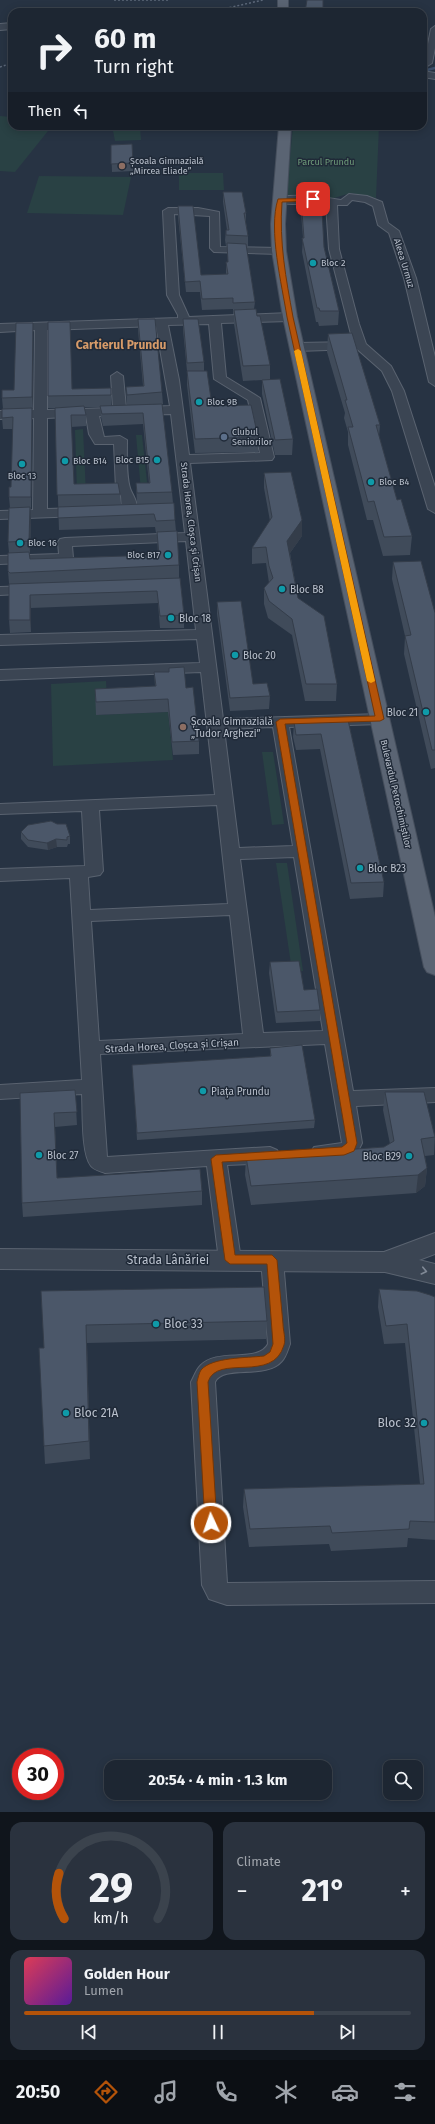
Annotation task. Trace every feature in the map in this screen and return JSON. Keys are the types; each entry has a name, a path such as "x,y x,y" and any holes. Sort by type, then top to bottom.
{"main road":[{"name":"Bulevardul Petrochimiștilor","path":"285,130 278,224 279,251 290,317 435,967"}],"street":[{"path":"427,73 427,63 435,29"},
{"name":"Aleea Urmuz","path":"280,201 313,199 343,202 349,197 367,199 378,204 383,225 394,231 410,278 435,382"},
{"path":"331,201 334,248 353,324 360,345 387,369 398,391 435,509"},
{"path":"183,321 184,315 174,295 168,211 198,210 215,214 214,248 218,250 279,251"},
{"path":"0,328 290,317"},
{"path":"183,459 267,457 254,398 214,379 215,319"},
{"name":"Strada Horea, Cloșca și Crișan","path":"161,322 180,380 177,410 183,459 182,509 192,537 254,1041"},
{"path":"40,513 41,326"},
{"path":"297,347 360,345"},
{"path":"117,376 120,412"},
{"path":"0,415 177,410"},
{"path":"92,412 95,434 100,441 120,440 123,489 128,495 129,511"},
{"path":"114,511 144,510"},
{"path":"0,515 92,512"},
{"path":"0,560 66,558 66,542 192,537"},
{"path":"182,585 198,584"},
{"path":"0,591 48,589"},
{"path":"0,640 204,634"},
{"path":"0,675 208,667"},
{"path":"215,724 380,719"},
{"path":"79,872 96,1155 99,1162 105,1165 216,1159 344,1151 350,1148 352,1143 280,722"},
{"path":"0,809 225,800"},
{"path":"0,875 94,871 90,805"},
{"path":"231,854 302,851"},
{"path":"82,916 238,909"},
{"name":"Strada Horea, Cloșca și Crișan","path":"90,1048 334,1037"},
{"path":"0,1092 92,1086"},
{"path":"344,1099 435,1095"},
{"path":"216,1159 230,1260"},
{"path":"385,1262 435,1243"},
{"name":"Strada Lânăriei","path":"0,1259 385,1262"},
{"path":"272,1260 279,1344 274,1355 266,1360 215,1366 205,1373 203,1382 214,1585 218,1591 227,1594 435,1592"},
{"path":"385,1262 435,1274"}],"green space":[{"path":"0,116 8,117 8,130 49,130 15,172 0,171"},
{"path":"113,130 140,130 141,140 115,141"},
{"name":"Parcul Prundu","path":"293,130 379,130 376,198 351,193 334,198 286,198"},
{"path":"179,173 223,173 224,190 179,190"},
{"path":"39,176 131,177 123,215 27,213"},
{"path":"83,429 86,494 77,494 75,430"},
{"path":"136,435 142,435 148,491 141,491"},
{"path":"106,681 107,701 96,702 96,715 168,712 173,760 53,766 51,684"},
{"path":"262,752 273,752 284,824 272,825"},
{"path":"276,863 287,863 303,971 292,971"}],"building":[{"path":"307,0 323,0 323,8 306,8"},
{"path":"132,144 133,163 111,164 111,145"},
{"path":"223,192 242,192 248,236 226,235 226,230 229,230"},
{"name":"Bloc 2","path":"303,192 321,192 324,247 339,311 320,311 319,308 317,308 302,238 304,238 301,200 304,200"},
{"path":"178,206 193,206 201,275 228,274 226,262 228,262 227,243 246,244 255,302 233,303 233,298 202,299 200,281 185,282"},
{"path":"256,309 257,316 260,316 270,365 243,366 234,310"},
{"path":"138,319 155,319 162,392 127,395 126,387 144,386"},
{"path":"183,319 198,319 204,362 187,363"},
{"path":"48,322 70,322 72,389 111,388 111,395 48,396"},
{"path":"16,323 33,323 32,397 2,398 2,390 14,390"},
{"path":"352,333 380,425 376,425 397,500 401,499 412,536 384,537 374,501 368,502 348,427 353,427 345,400 347,400 328,334"},
{"path":"187,371 207,371 212,406 251,405 258,437 195,439"},
{"path":"280,379 293,439 275,440 262,380"},
{"name":"Bloc B15","path":"162,404 172,492 137,493 136,483 150,483 143,413 102,414 100,406"},
{"path":"84,406 86,415 71,415 74,484 118,483 120,494 57,495 55,408"},
{"name":"Bloc 13","path":"32,408 31,497 9,497 9,487 11,487 13,417 2,418 2,409"},
{"name":"Bloc B8","path":"291,472 302,520 287,541 298,598 324,616 337,684 306,684 292,619 269,601 264,588 273,578 269,566 266,547 252,548 272,517 264,473"},
{"path":"174,503 175,520 156,521 154,514 58,518 58,507"},
{"path":"30,507 29,541 8,542 9,508"},
{"path":"177,531 179,565 10,573 8,571 8,553 29,552 30,559 159,555 157,532"},
{"name":"Bloc 21","path":"421,561 435,613 435,750 432,750 405,636 411,635 393,562"},
{"path":"180,578 184,615 160,616 157,591 30,595 30,620 9,620 9,584"},
{"name":"Bloc 20","path":"241,601 253,684 267,683 270,696 230,698 217,602"},
{"path":"184,667 186,688 193,687 199,741 172,742 168,699 96,702 95,689 156,686 154,672 169,672 169,668"},
{"path":"348,720 384,882 351,883 321,734 296,735 294,722"},
{"path":"51,821 57,824 66,824 70,836 67,837 67,840 56,839 47,843 28,840 21,832 28,825"},
{"path":"299,961 304,990 317,989 320,1010 277,1012 270,962"},
{"name":"Piața Prundu","path":"302,1045 315,1120 137,1133 132,1065 271,1056 270,1048"},
{"name":"Bloc 27","path":"75,1090 77,1112 54,1113 57,1178 200,1169 202,1191 22,1203 20,1093"},
{"path":"385,1092 424,1092 435,1137 421,1139 427,1168 418,1175 251,1186 246,1157 384,1147 394,1141"},
{"path":"264,1287 267,1321 86,1325 89,1441 44,1446 39,1348 44,1348 41,1291"},
{"name":"Bloc 32","path":"379,1289 417,1291 435,1297 435,1522 410,1521 409,1529 332,1533 330,1526 250,1529 244,1489 424,1484 407,1324 386,1326"}],"waterway":[{"path":"427,70 435,68"}],"railway":[{"path":"114,0 170,0"},
{"path":"228,8 263,0"},
{"path":"0,67 8,64"}],"slow traffic":[{"path":"298,351 371,681"}],"place":[{"name":"Școala Gimnazială „Mircea Eliade”","path":"122,166"},
{"name":"Bloc 2","path":"313,263"},
{"name":"Bloc 9B","path":"199,402"},
{"name":"Clubul Seniorilor","path":"224,437"},
{"name":"Bloc B15","path":"157,460"},
{"name":"Bloc B14","path":"65,461"},
{"name":"Bloc 13","path":"22,464"},
{"name":"Bloc B4","path":"371,482"},
{"name":"Bloc 16","path":"20,543"},
{"name":"Bloc B17","path":"168,555"},
{"name":"Bloc B8","path":"282,589"},
{"name":"Bloc 18","path":"171,618"},
{"name":"Bloc 20","path":"235,655"},
{"name":"Bloc 21","path":"426,712"},
{"name":"Școala Gimnazială „Tudor Arghezi”","path":"183,727"},
{"name":"Bloc B23","path":"360,868"},
{"name":"Piața Prundu","path":"203,1091"},
{"name":"Bloc 27","path":"39,1155"},
{"name":"Bloc B29","path":"409,1156"},
{"name":"Bloc 33","path":"156,1324"},
{"name":"Bloc 21A","path":"66,1413"},
{"name":"Bloc 32","path":"424,1423"}],"district":[{"name":"Cartierul Prundu","path":"121,345"}],"route":[{"path":"211,1523 203,1382 205,1373 215,1366 266,1360 274,1355 279,1344 272,1260 230,1260 216,1159 344,1151 350,1148 352,1143 280,722 380,719 290,317 279,251 278,224 280,201 313,199"}]}
